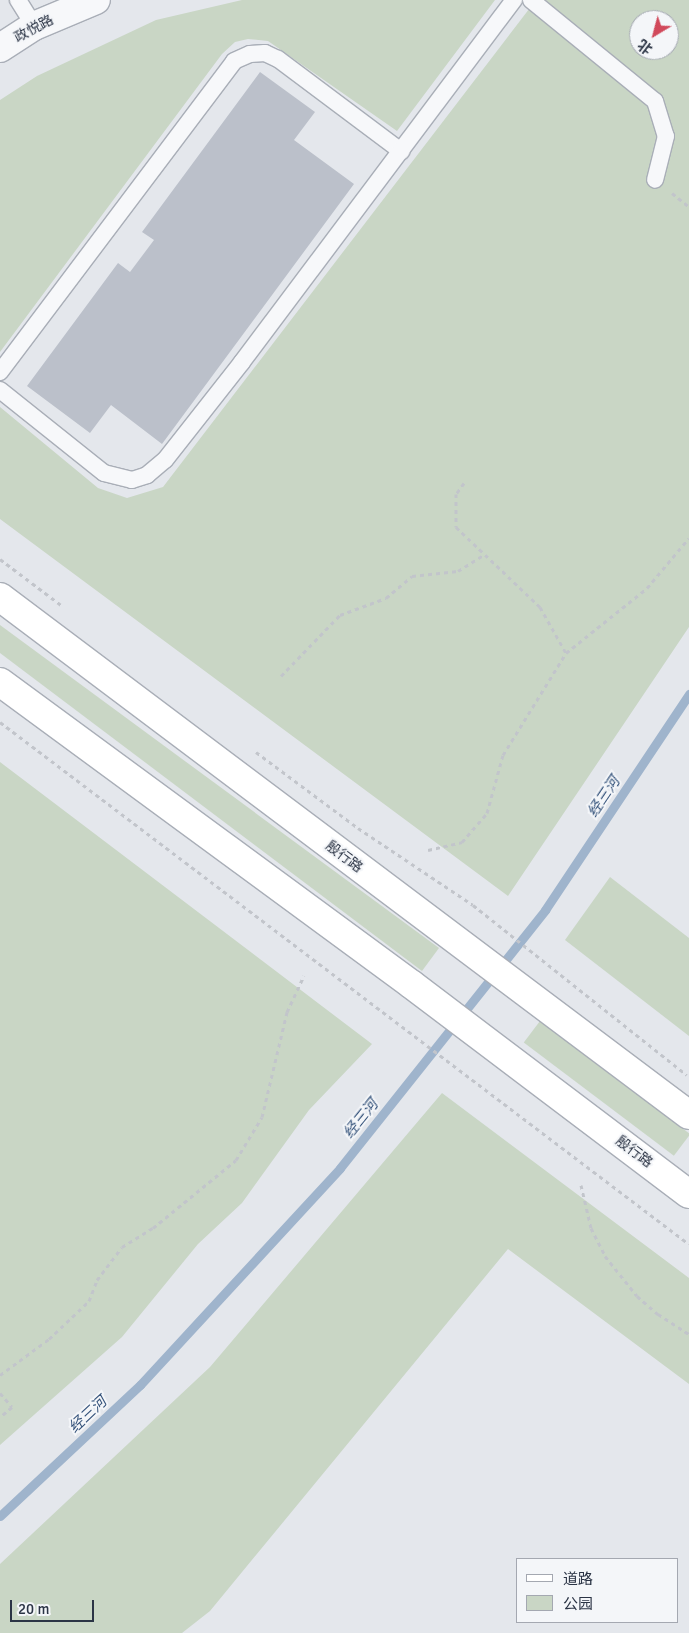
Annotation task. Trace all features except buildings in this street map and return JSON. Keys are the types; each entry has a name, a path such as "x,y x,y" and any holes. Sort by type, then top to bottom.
{"main road":[{"name":"殷行路","path":"0,597 447,935 554,1012 689,1115"},
{"name":"殷行路","path":"0,682 516,1062 689,1194"}],"street":[{"name":"政悦路","path":"0,48 34,26 78,3"}],"lane":[{"path":"18,0 34,26"},
{"path":"0,390 104,472 132,480 147,475 165,460 242,362 514,0"},
{"path":"531,0 655,101 666,136 655,180"},
{"path":"0,372 234,61 250,54 265,53 278,59 401,151"}],"path":[{"path":"464,483 456,494 456,527 540,607 566,653"},
{"path":"428,850 462,842 487,813 503,755 566,653 648,588 689,538"},
{"path":"281,676 340,615 386,598 412,576 458,571 484,555"},
{"path":"0,559 69,611"},
{"path":"0,722 689,1244"},
{"path":"248,745 358,828 473,905 689,1077"},
{"path":"0,1375 49,1339 89,1301 97,1280 122,1247 153,1228 236,1160 262,1117 287,1012 304,976"},
{"path":"581,1185 591,1228 604,1256 637,1296 658,1314 689,1334"},
{"path":"0,1393 12,1407 0,1417"}],"green space":[{"path":"242,0 495,0 397,131 268,41 248,39 235,42 222,54 0,352 0,100 37,76 156,20"},
{"path":"536,0 689,0 689,627 508,896 0,519 0,407 98,488 127,498 163,487"},
{"path":"0,625 439,948 422,971 0,653"},
{"path":"0,762 372,1044 309,1110 242,1203 198,1244 122,1337 0,1445"},
{"path":"610,877 689,938 689,1036 565,940"},
{"path":"540,1021 689,1133 674,1156 524,1043"},
{"path":"442,1093 689,1278 689,1384 508,1249 210,1611 182,1633 0,1633 0,1564 210,1367"}],"waterway":[{"name":"经三河","path":"0,1516 140,1385 340,1168 545,910 689,694"}]}
